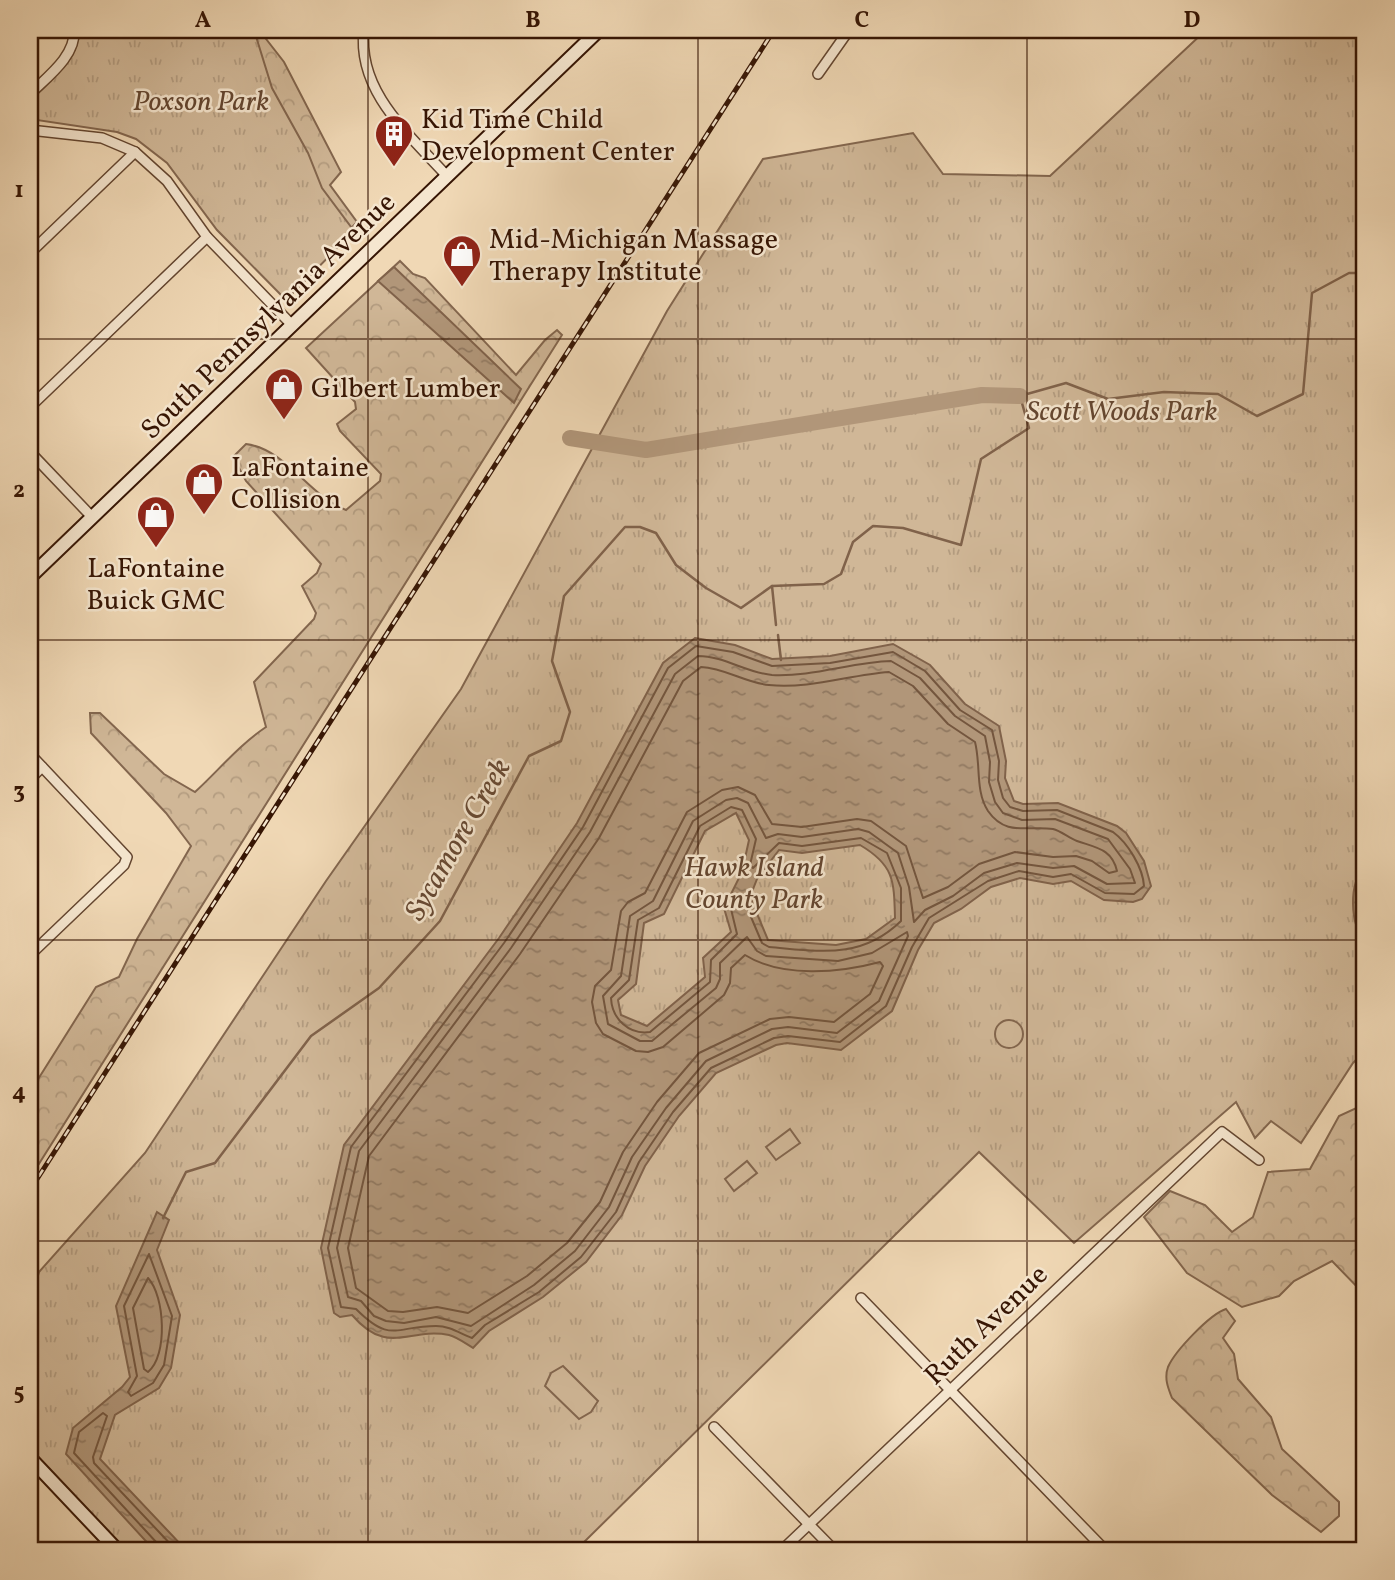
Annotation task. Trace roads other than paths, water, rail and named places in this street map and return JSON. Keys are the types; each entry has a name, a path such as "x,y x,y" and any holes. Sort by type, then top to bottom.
{"main road":[{"name":"South Pennsylvania Avenue","path":"30,577 599,30"},
{"path":"30,1458 117,1550"}],"street":[{"path":"30,94 68,54 73,44 74,30"},
{"path":"364,30 362,47 365,63 380,100 447,176"},
{"path":"818,74 849,30"},
{"path":"30,130 102,138 135,152 167,181 207,237 292,325"},
{"path":"30,253 135,152"},
{"path":"30,407 207,237"},
{"path":"30,452 92,517"},
{"path":"30,754 127,857 124,865 30,955"},
{"path":"30,779 42,767"},
{"name":"Ruth Avenue","path":"782,1550 1222,1132 1259,1160"},
{"path":"861,1298 1105,1550"},
{"path":"714,1427 834,1550"}],"water":[{"path":"394,267 521,389 514,403 378,281"},
{"path":"695,638 735,645 772,659 830,656 893,644 930,665 965,704 999,726 1006,761 1005,778 1014,801 1023,804 1058,803 1117,826 1126,833 1144,861 1151,886 1142,899 1133,902 1104,900 1071,881 1053,884 1020,878 991,887 961,909 934,923 918,950 892,1011 841,1050 787,1043 776,1045 716,1073 679,1116 645,1166 622,1215 586,1262 543,1297 489,1331 473,1348 449,1335 422,1334 388,1338 377,1335 352,1315 340,1317 334,1313 321,1248 344,1145 499,938 577,823 663,663","holes":["736,813 749,840 742,872 724,908 731,932 703,958 705,977 647,1026 621,1015 618,1000 636,984 644,923 664,914 705,831","860,845 880,860 890,875 895,918 866,939 836,945 768,940 750,897 757,879 779,850 802,853"]},
{"path":"1365,867 1365,941 1356,925 1353,904 1356,883"},
{"path":"157,1212 169,1220 157,1250 180,1315 171,1368 159,1388 115,1415 100,1459 186,1550 154,1550 66,1454 73,1428 122,1387 130,1377 116,1306"}],"waterway":[{"name":"Sycamore Creek","path":"163,1218 186,1172 215,1163 311,1036 379,988 440,921 529,756 561,741 570,712 552,661 564,596 625,527 640,527 656,533 676,565 706,588 741,608 772,586 824,584 841,574 853,542 873,526 903,528 961,545 981,459 1029,428 1020,396 1066,383 1108,399 1164,392 1218,394 1257,416 1303,394 1312,293 1349,273 1365,273"},
{"path":"570,438 646,450 982,395 1020,396"},
{"path":"772,586 776,625"},
{"path":"778,635 781,660"}],"railway":[{"path":"30,1190 774,30"}],"place":[{"name":"Kid Time Child Development Center","path":"394,168"},
{"name":"Mid-Michigan Massage Therapy Institute","path":"462,288"},
{"name":"Gilbert Lumber","path":"284,421"},
{"name":"LaFontaine Collision","path":"204,516"},
{"name":"LaFontaine Buick GMC","path":"156,549"}],"park label":[{"name":"Poxson Park","path":"201,100"},
{"name":"Scott Woods Park","path":"1122,410"},
{"name":"Hawk Island County Park","path":"754,882"}]}
